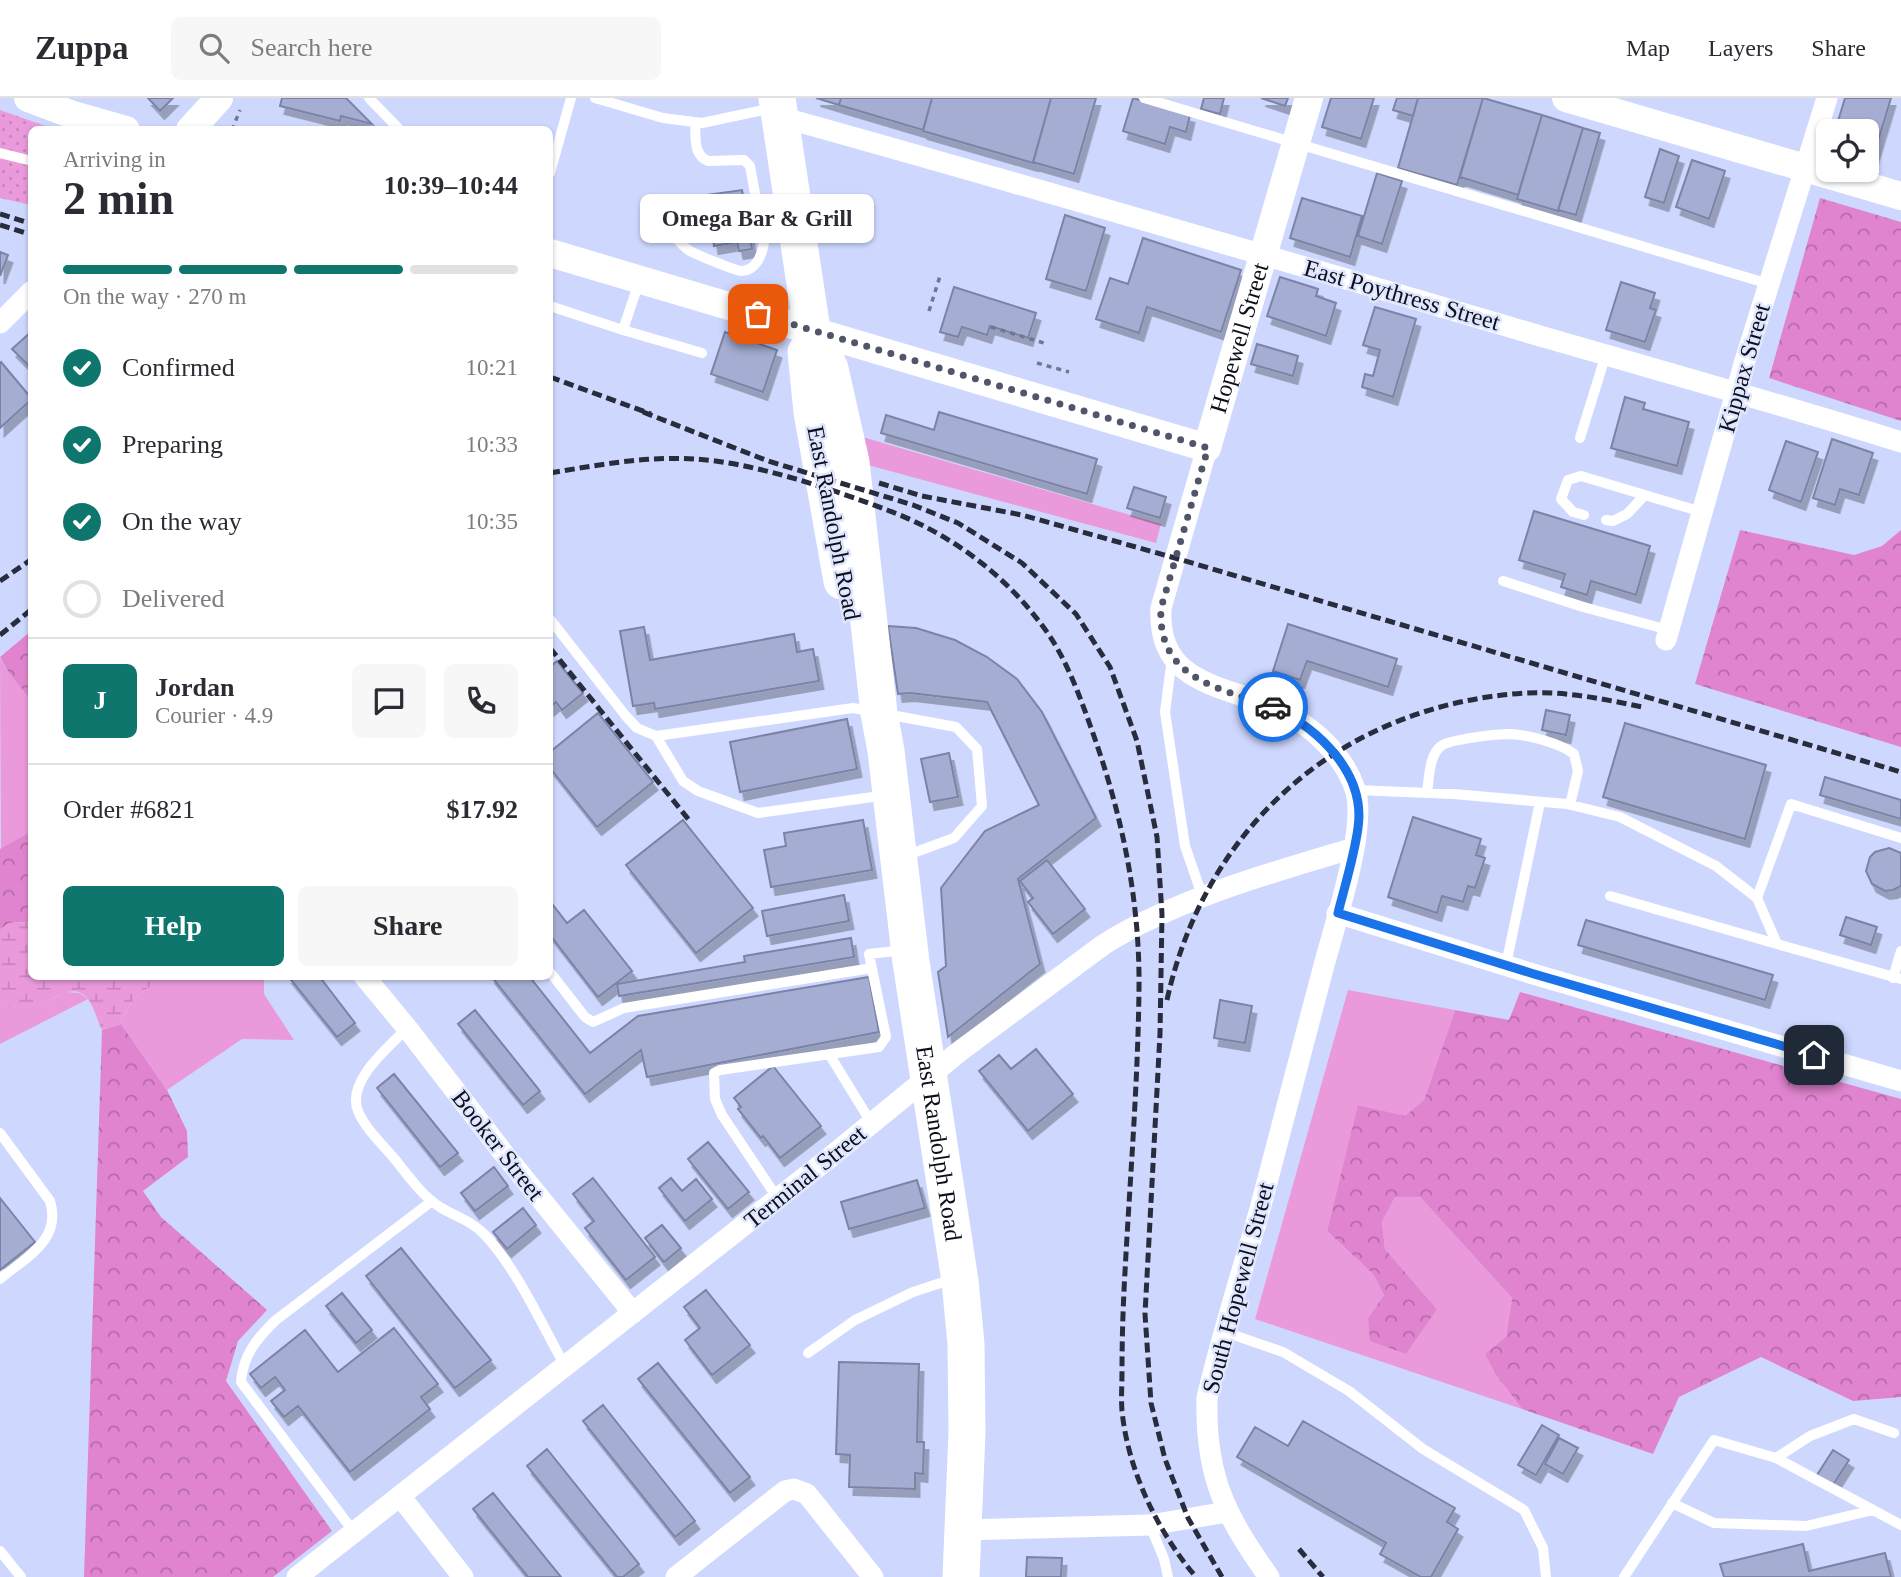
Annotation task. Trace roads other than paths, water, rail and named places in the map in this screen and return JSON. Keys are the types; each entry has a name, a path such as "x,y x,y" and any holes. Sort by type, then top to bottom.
{"highway":[{"name":"East Randolph Road","path":"779,107 812,330 830,369 851,461 879,713 892,794 910,949 959,1277 966,1344 967,1394 961,1577"}],"street":[{"path":"28,98 112,126"},
{"name":"Hopewell Street","path":"1172,658 1164,644 1160,627 1161,608 1308,98"},
{"path":"1566,98 1901,196"},
{"name":"Kippax Street","path":"1668,635 1736,391 1827,98"},
{"path":"196,126 229,104"},
{"name":"East Poythress Street","path":"779,107 1082,201 1736,391 1901,442"},
{"path":"553,254 1208,448"},
{"path":"0,323 28,295"},
{"path":"1172,658 1186,672 1217,688 1275,708 1297,719 1335,753 1348,772 1355,790 1359,818 1354,848"},
{"name":"Terminal Street","path":"296,1577 778,1199 929,1077 1103,945 1125,931 1203,898 1354,848"},
{"name":"South Hopewell Street","path":"1269,1577 1240,1536 1217,1488 1206,1428 1207,1398 1354,848"},
{"path":"1338,913 1901,1081"},
{"name":"Booker Street","path":"367,980 633,1313"},
{"path":"676,1577 785,1491 794,1489 807,1494 873,1577"},
{"path":"400,1496 463,1577"},
{"path":"963,1530 1150,1525 1227,1511"}],"lane":[{"path":"369,98 396,126"},
{"path":"553,162 571,98"},
{"path":"595,98 663,118 702,124 779,107"},
{"path":"1144,98 1769,284"},
{"path":"671,231 689,250 741,271 750,268 762,253 764,243 750,166 744,160 708,161 698,155 695,122"},
{"path":"0,153 28,161"},
{"path":"623,330 640,280"},
{"path":"553,307 702,353"},
{"path":"1580,438 1606,354"},
{"path":"1584,515 1573,512 1561,499 1568,480 1581,476 1702,512"},
{"path":"1606,520 1613,522 1627,514 1645,495"},
{"path":"1503,581 1668,635"},
{"path":"553,623 625,715 638,728 656,736 853,708 956,727 977,749 982,806 954,838 899,858"},
{"path":"1172,658 1165,712 1185,846 1203,898"},
{"path":"1427,793 1434,754 1441,746 1511,734 1555,744 1574,754 1578,771 1570,805"},
{"path":"656,736 683,781 698,791 758,813 892,794"},
{"path":"1355,790 1570,805 1620,817 1716,866 1757,898 1777,944"},
{"path":"1506,965 1540,802"},
{"path":"1757,898 1791,804 1901,838"},
{"path":"1610,895 1897,979 1901,951"},
{"path":"778,1199 722,1115 715,1098 714,1073 879,1047 886,1038 869,954 910,949"},
{"path":"553,976 584,1017 593,1021 601,1020 624,1008 872,968"},
{"path":"407,1028 367,1070 360,1082 356,1108 367,1127 432,1201 464,1218 483,1232 499,1250 565,1366"},
{"path":"829,1054 872,1124"},
{"path":"0,1133 50,1201 53,1211 52,1226 44,1242 0,1279"},
{"path":"354,1532 241,1382 242,1367 256,1339 276,1320 432,1201"},
{"path":"808,1353 855,1320 913,1292 959,1277"},
{"path":"1225,1332 1283,1352 1349,1391 1423,1449 1524,1510 1543,1548 1546,1577"},
{"path":"1776,1458 1810,1436 1854,1419 1894,1433"},
{"path":"1624,1577 1714,1440 1776,1458 1901,1525"},
{"path":"1672,1503 1714,1523 1807,1526 1873,1510"},
{"path":"1150,1525 1164,1559 1168,1577"},
{"path":"0,1551 21,1577"}],"railway":[{"path":"0,214 28,223"},
{"path":"0,225 28,234"},
{"path":"553,378 651,414"},
{"path":"643,412 768,461 913,505 958,523 1022,563 1076,614 1110,667 1137,741 1157,837 1162,914 1160,1034 1145,1314 1151,1403 1165,1459 1188,1518 1222,1577"},
{"path":"553,472 640,460 694,459 741,465 842,494 911,520 956,545 1016,594 1055,645 1081,702 1111,789 1126,855 1136,921 1138,1024 1122,1335 1122,1406 1125,1433 1138,1477 1157,1520 1196,1577"},
{"path":"879,483 922,496 1022,515 1175,558 1901,772"},
{"path":"0,581 28,562"},
{"path":"0,635 28,612"},
{"path":"553,652 689,820"},
{"path":"1167,1000 1186,936 1214,879 1250,828 1293,784 1343,748 1399,721 1460,702 1526,693 1555,693 1642,707"},
{"path":"1299,1549 1323,1577"}],"place":[{"name":"Omega Bar & Grill","path":"758,314"}]}
